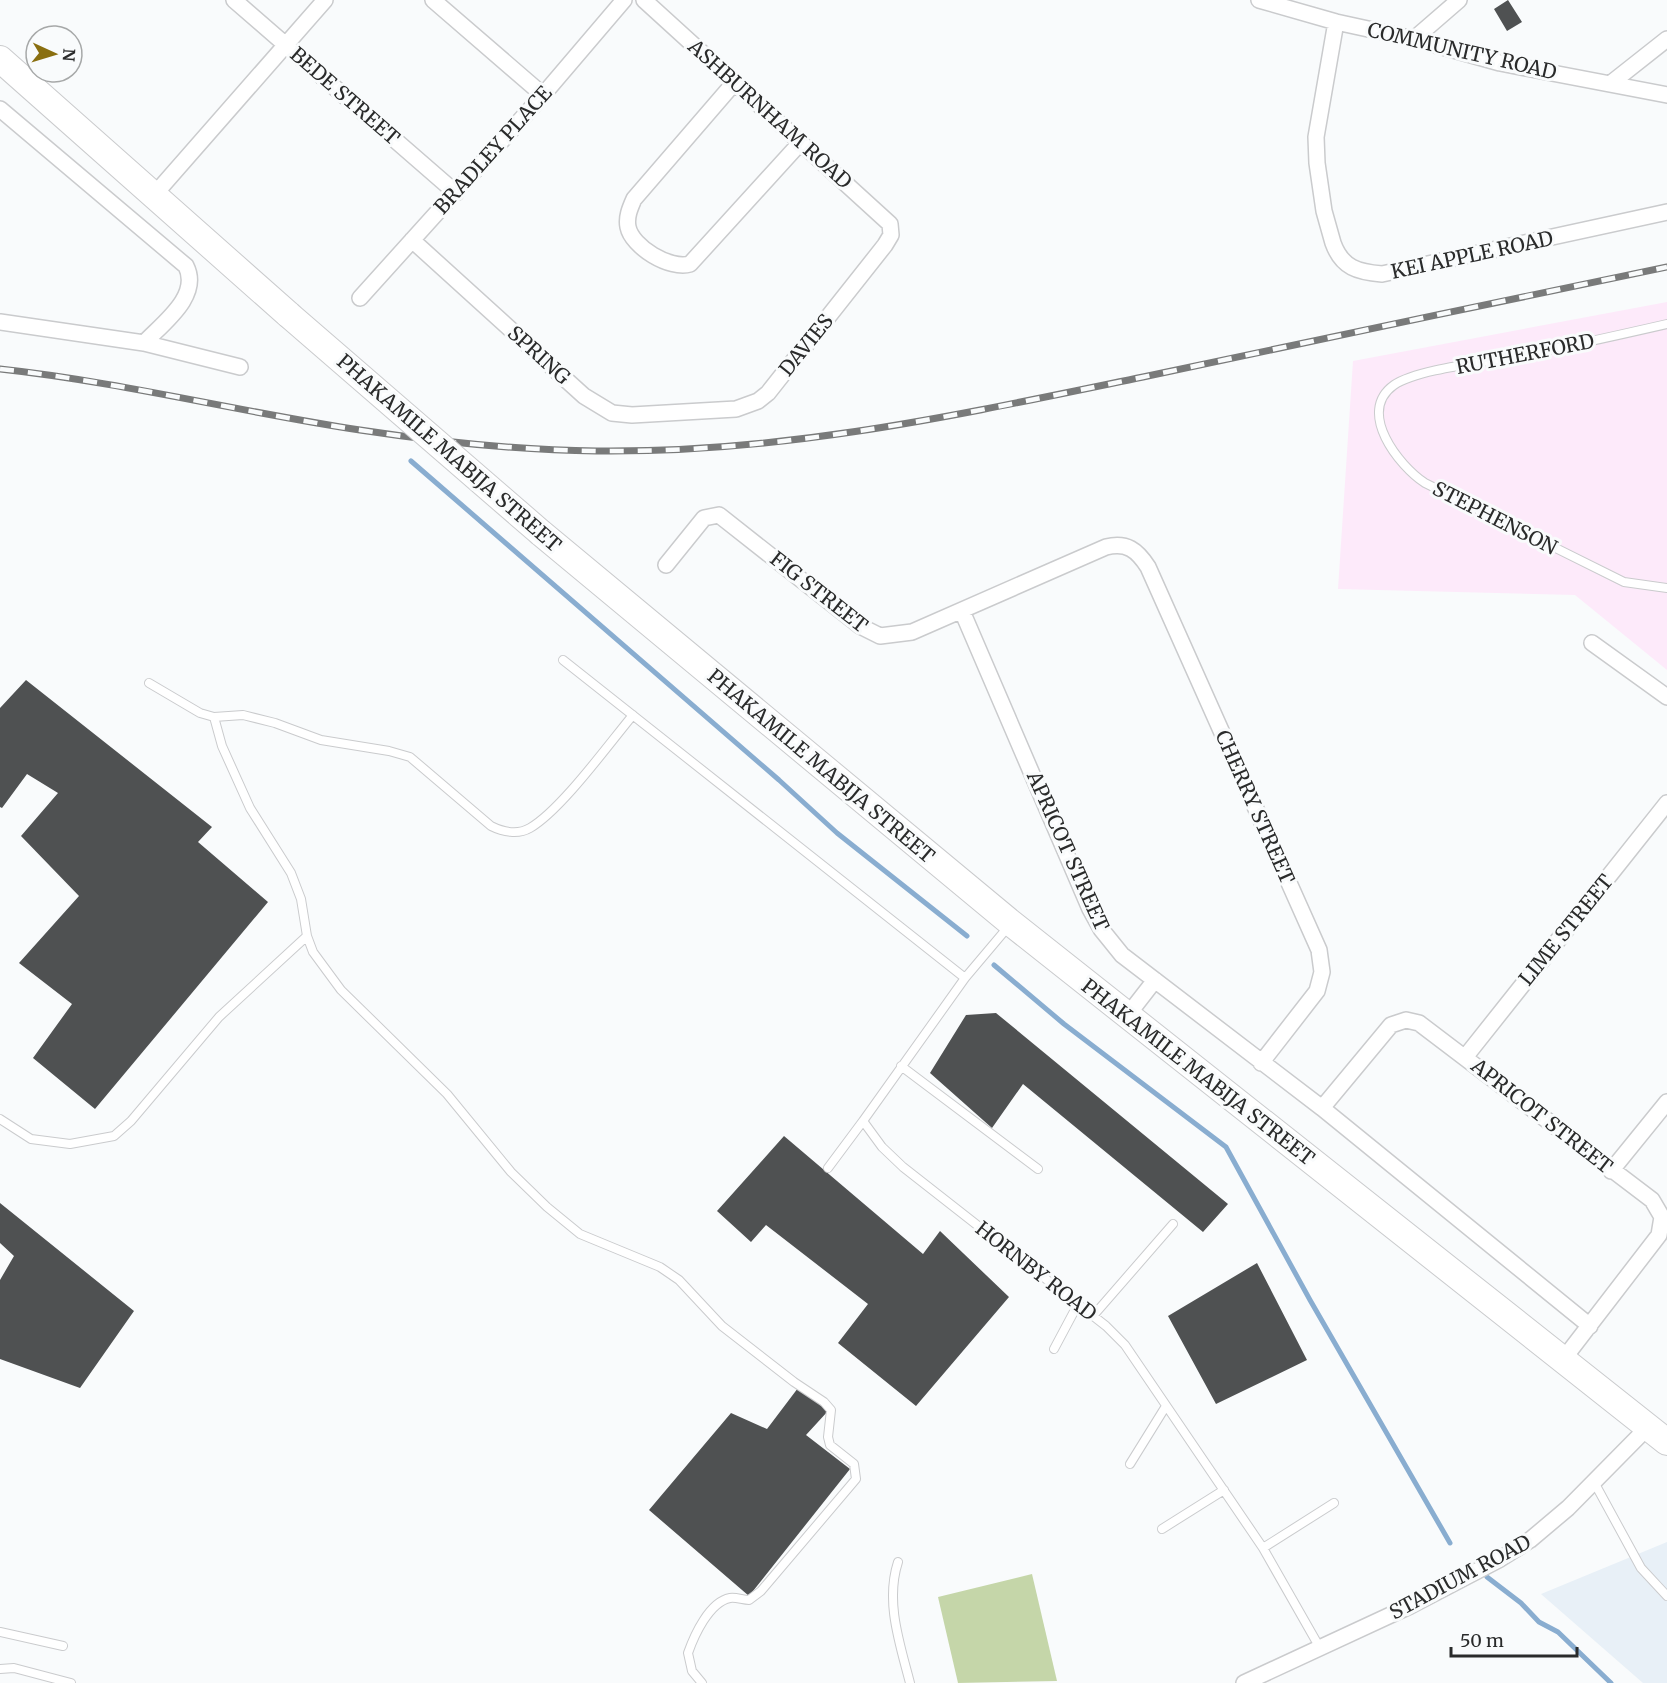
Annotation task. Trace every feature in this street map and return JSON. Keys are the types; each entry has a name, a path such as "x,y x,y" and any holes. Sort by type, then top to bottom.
{"highway":[{"name":"PHAKAMILE MABIJA STREET","path":"0,59 289,315 541,533 1011,923 1657,1435"}],"street":[{"name":"BEDE STREET","path":"234,0 456,193"},
{"path":"155,194 288,45 325,0"},
{"path":"433,0 543,95"},
{"name":"BRADLEY PLACE","path":"360,298 543,95 624,0"},
{"name":"ASHBURNHAM ROAD","path":"644,0 884,217 891,230"},
{"name":"COMMUNITY ROAD","path":"1259,0 1336,22 1414,39 1500,63 1667,95"},
{"path":"1414,39 1459,0"},
{"name":"KEI APPLE ROAD","path":"1336,22 1319,111 1317,163 1324,211 1337,256 1355,271 1382,274 1667,212"},
{"path":"1610,84 1667,39"},
{"path":"734,83 634,199 627,225 636,240 662,261 680,267 690,264 801,142"},
{"path":"0,109 186,266 192,277 189,292 144,344"},
{"name":"DAVIES","path":"689,413 736,409 758,401 768,393 885,245 891,230"},
{"name":"SPRING","path":"412,240 584,396 603,410 632,415 689,413"},
{"path":"0,322 144,344 240,367"},
{"name":"FIG STREET","path":"666,565 704,518 719,515 860,626 880,636 912,632 1106,547 1118,545 1131,547"},
{"name":"CHERRY STREET","path":"1131,547 1148,567 1319,950 1322,972 1317,991 1261,1063"},
{"name":"APRICOT STREET","path":"962,610 1090,909 1101,929 1122,955 1322,1108 1590,1326"},
{"path":"1592,643 1667,697"},
{"name":"LIME STREET","path":"1466,1056 1667,803"},
{"path":"1127,1016 1155,980"},
{"name":"APRICOT STREET","path":"1322,1108 1391,1025 1398,1022 1419,1023 1466,1056 1611,1171 1652,1200 1659,1209 1662,1225 1648,1250 1562,1361"},
{"path":"1611,1171 1667,1102"},
{"name":"STADIUM ROAD","path":"1244,1683 1500,1559 1545,1529 1594,1482 1657,1435"}],"lane":[{"name":"RUTHERFORD","path":"1386,391 1420,374 1526,355 1667,324"},
{"name":"STEPHENSON","path":"1386,391 1381,406 1383,436 1409,473 1624,582 1667,588"},
{"path":"563,660 965,978"},
{"path":"149,683 180,704 214,717 243,715 275,723 321,740 389,751 410,758 491,826 502,832 529,829 553,809 633,715"},
{"path":"214,717 222,746 250,808 291,873 301,898 307,936 324,970 341,990 447,1094 511,1172 546,1207 580,1234 660,1267 679,1280 722,1326 794,1382 824,1402 831,1410 828,1437 830,1445 854,1464 856,1479 761,1591 749,1600 730,1598 719,1603 710,1612 688,1653 692,1671 702,1683"},
{"path":"828,1168 965,978 1011,923"},
{"path":"0,1119 31,1139 53,1143 70,1144 114,1136 131,1121 219,1017 307,936"},
{"path":"901,1066 1038,1169"},
{"name":"HORNBY ROAD","path":"863,1121 882,1147 903,1167 1093,1316 1125,1346 1263,1548 1320,1647"},
{"path":"1093,1316 1173,1224"},
{"path":"1054,1349 1078,1304"},
{"path":"1130,1464 1166,1406"},
{"path":"1594,1482 1641,1568 1667,1596"},
{"path":"1162,1529 1224,1490"},
{"path":"1263,1548 1334,1503"},
{"path":"898,1562 892,1584 894,1610 910,1683"},
{"path":"0,1632 63,1646"},
{"path":"0,1669 14,1668 71,1683"}],"shaded area":[{"path":"1667,302 1667,670 1575,595 1338,589 1353,361"},
{"path":"1667,1542 1667,1683 1643,1683 1541,1594"}],"green space":[{"path":"1032,1574 1057,1681 958,1683 938,1597"}],"building":[{"path":"1508,0 1522,22 1507,31 1494,9"},
{"path":"26,680 212,827 198,842 268,902 95,1109 33,1058 72,1004 19,963 79,896 21,836 58,793 27,774 2,808 0,807 0,708"},
{"path":"996,1013 1228,1204 1203,1232 1023,1084 992,1128 930,1073 966,1015"},
{"path":"784,1136 923,1254 940,1231 1009,1297 916,1406 838,1343 868,1304 766,1225 751,1242 717,1211"},
{"path":"0,1203 134,1311 80,1388 0,1359 0,1280 14,1256 0,1243"},
{"path":"1257,1263 1307,1360 1216,1404 1168,1316"},
{"path":"798,1388 828,1411 806,1435 850,1469 749,1596 649,1510 731,1413 767,1429"}],"waterway":[{"path":"411,461 837,833 967,936"},
{"path":"994,965 1064,1024 1226,1147 1310,1300 1450,1543"},
{"path":"1487,1577 1521,1603 1539,1622 1558,1632 1611,1683"}],"railway":[{"path":"0,369 90,381 315,423 478,445 597,451 736,446 939,418 1667,267"}]}
